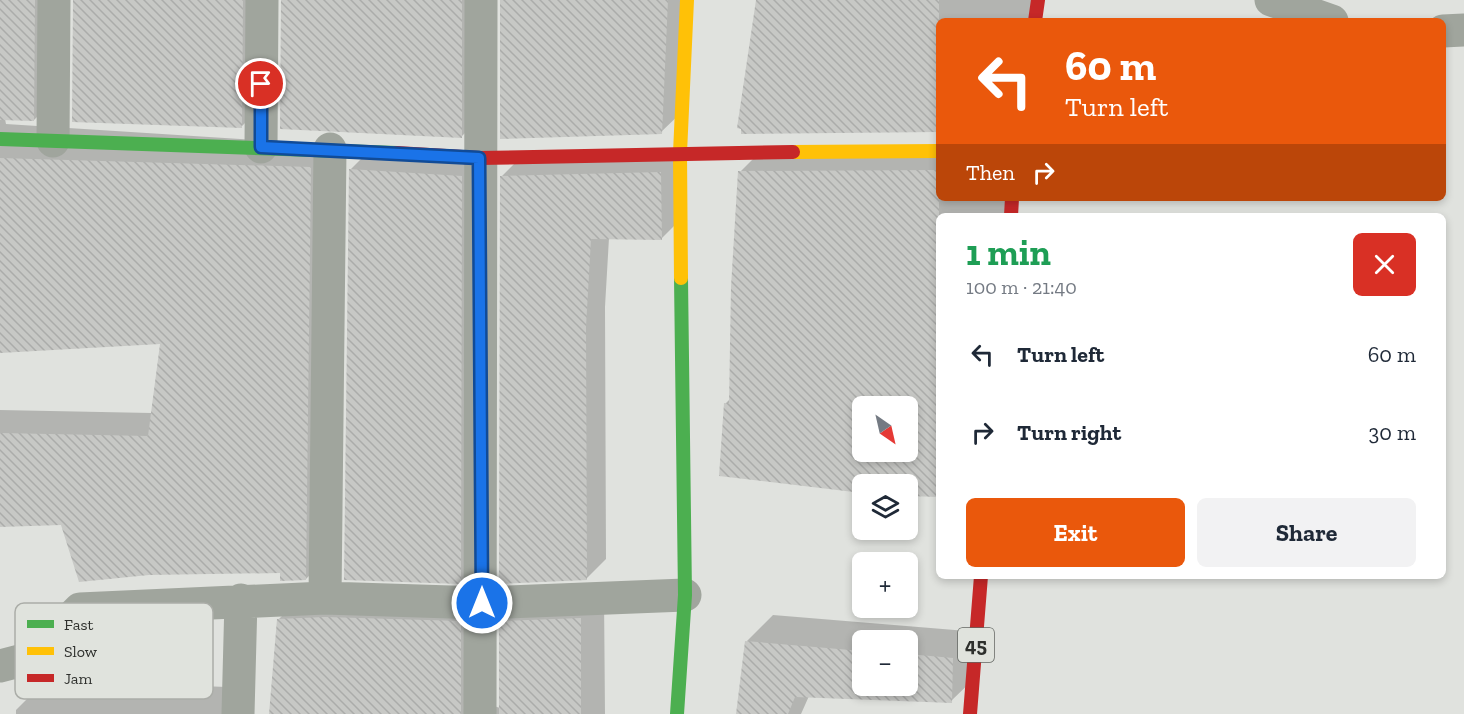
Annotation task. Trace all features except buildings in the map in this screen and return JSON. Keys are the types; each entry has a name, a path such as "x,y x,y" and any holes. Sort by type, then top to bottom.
{"street":[{"path":"53,141 54,0"},
{"path":"261,147 262,0"},
{"path":"480,714 482,603 479,158 481,0"},
{"path":"676,714 685,595 680,153 687,0"},
{"path":"1035,18 1038,0"},
{"path":"1270,0 1323,18"},
{"path":"1446,31 1464,30"},
{"path":"0,139 330,149 479,158 680,153 936,151"},
{"path":"325,597 330,149"},
{"name":"45","path":"970,714 981,579"},
{"path":"187,603 325,597 482,603 685,595"},
{"path":"238,714 241,600"},
{"path":"0,666 15,662"}],"traffic: fast":[{"path":"0,139 397,153"},
{"path":"677,714 685,595 681,278"}],"traffic: slow":[{"path":"681,278 680,153 687,0"},
{"path":"793,152 936,151"}],"traffic: jam":[{"path":"1035,18 1038,0"},
{"path":"397,153 479,158 793,152"},
{"path":"1011,213 1012,201"},
{"path":"970,714 981,579"}],"route":[{"path":"261,84 261,147 479,158 482,603"}]}
